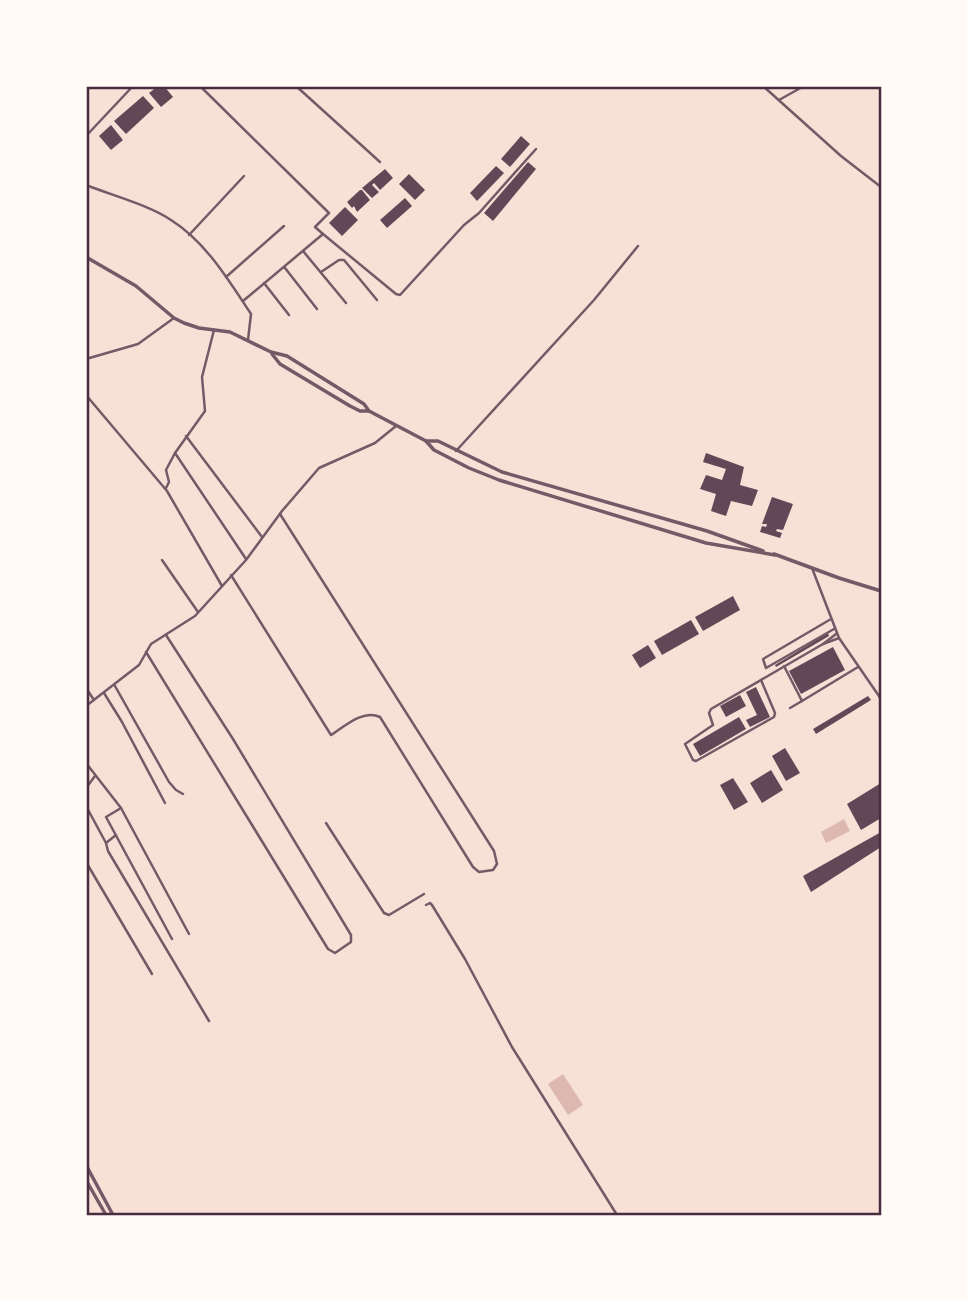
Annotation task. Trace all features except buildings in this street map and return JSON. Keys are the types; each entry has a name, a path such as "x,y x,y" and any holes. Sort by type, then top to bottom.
{"street":[{"path":"86,136 133,86"},
{"path":"200,86 329,213 315,226 398,295 403,293 464,225 479,214 536,149"},
{"path":"296,86 380,162"},
{"path":"763,86 841,156 881,187"},
{"path":"779,100 804,86"},
{"path":"188,235 244,176"},
{"path":"86,185 168,218 214,259 251,314 248,340"},
{"path":"226,278 284,226"},
{"path":"243,301 323,234"},
{"path":"456,450 594,299 638,246"},
{"path":"303,250 346,303"},
{"path":"86,257 136,286 174,318 198,328 230,332 271,352 287,356 364,404 369,411 426,441 434,450 469,468 499,480 706,543 775,555"},
{"path":"321,272 339,260 344,260 377,300"},
{"path":"284,267 317,309"},
{"path":"264,283 289,315"},
{"path":"86,359 138,344 174,318"},
{"path":"166,489 169,482 166,470 205,411 202,377 214,330"},
{"path":"271,352 280,363 350,406 360,411 369,411"},
{"path":"86,395 166,489 222,586"},
{"path":"86,706 139,665 151,644 198,612 246,560 319,468 375,443 396,426"},
{"path":"186,436 263,538"},
{"path":"426,441 438,441 502,472 618,504 881,591"},
{"path":"175,453 246,560"},
{"path":"231,575 331,735 365,715 380,718 473,867 479,872 493,870 498,864 494,851 280,514"},
{"path":"162,560 198,612"},
{"path":"812,568 828,604 835,631 881,699"},
{"path":"831,619 763,659 766,668 835,631"},
{"path":"823,644 835,631"},
{"path":"146,652 328,949 335,953 351,942 351,935 166,635"},
{"path":"761,680 775,713 774,717 696,761 693,760 685,744 713,725 709,711 784,666 823,644 839,638"},
{"path":"784,666 802,701"},
{"path":"790,708 858,667"},
{"path":"115,685 169,782 183,794"},
{"path":"86,688 94,700"},
{"path":"104,693 165,803"},
{"path":"86,763 121,808 189,934"},
{"path":"86,788 96,776"},
{"path":"86,806 128,888 209,1021"},
{"path":"121,808 106,817 172,939"},
{"path":"326,823 384,914 389,915 424,894"},
{"path":"106,842 116,835"},
{"path":"86,862 152,974"},
{"path":"428,904 463,956 512,1046 617,1215"},
{"path":"86,1166 113,1215"},
{"path":"86,1180 106,1215"}],"shaded area":[{"path":"844,819 850,831 826,843 821,832"},
{"path":"563,1074 583,1105 568,1115 548,1084"}]}
